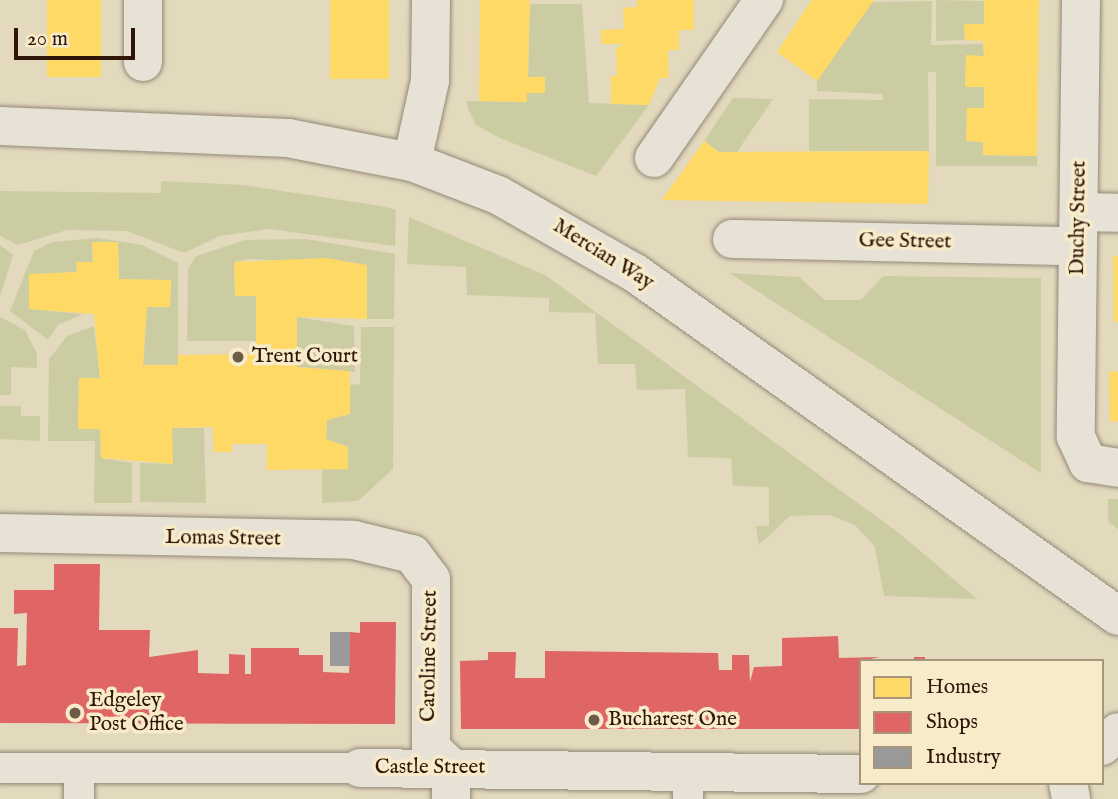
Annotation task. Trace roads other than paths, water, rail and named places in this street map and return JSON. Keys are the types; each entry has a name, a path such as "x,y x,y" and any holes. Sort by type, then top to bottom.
{"street":[{"path":"143,0 143,62"},
{"path":"412,162 430,81 431,0"},
{"path":"654,158 764,0"},
{"name":"Duchy Street","path":"1082,0 1076,437 1088,463 1118,468"},
{"name":"Mercian Way","path":"0,126 276,136 412,162 498,195 635,273 1118,615"},
{"name":"Gee Street","path":"732,239 1078,229 1118,212"},
{"name":"Lomas Street","path":"0,533 380,542 412,554 431,579"},
{"name":"Caroline Street","path":"431,579 430,739 451,783"},
{"path":"1104,744 1118,732"},
{"name":"Castle Street","path":"0,768 359,768 451,783 688,785 859,774"},
{"path":"79,768 79,799"}],"place":[{"name":"Trent Court","path":"238,357"},
{"name":"Edgeley Post Office","path":"75,713"},
{"name":"Bucharest One","path":"594,720"}]}
